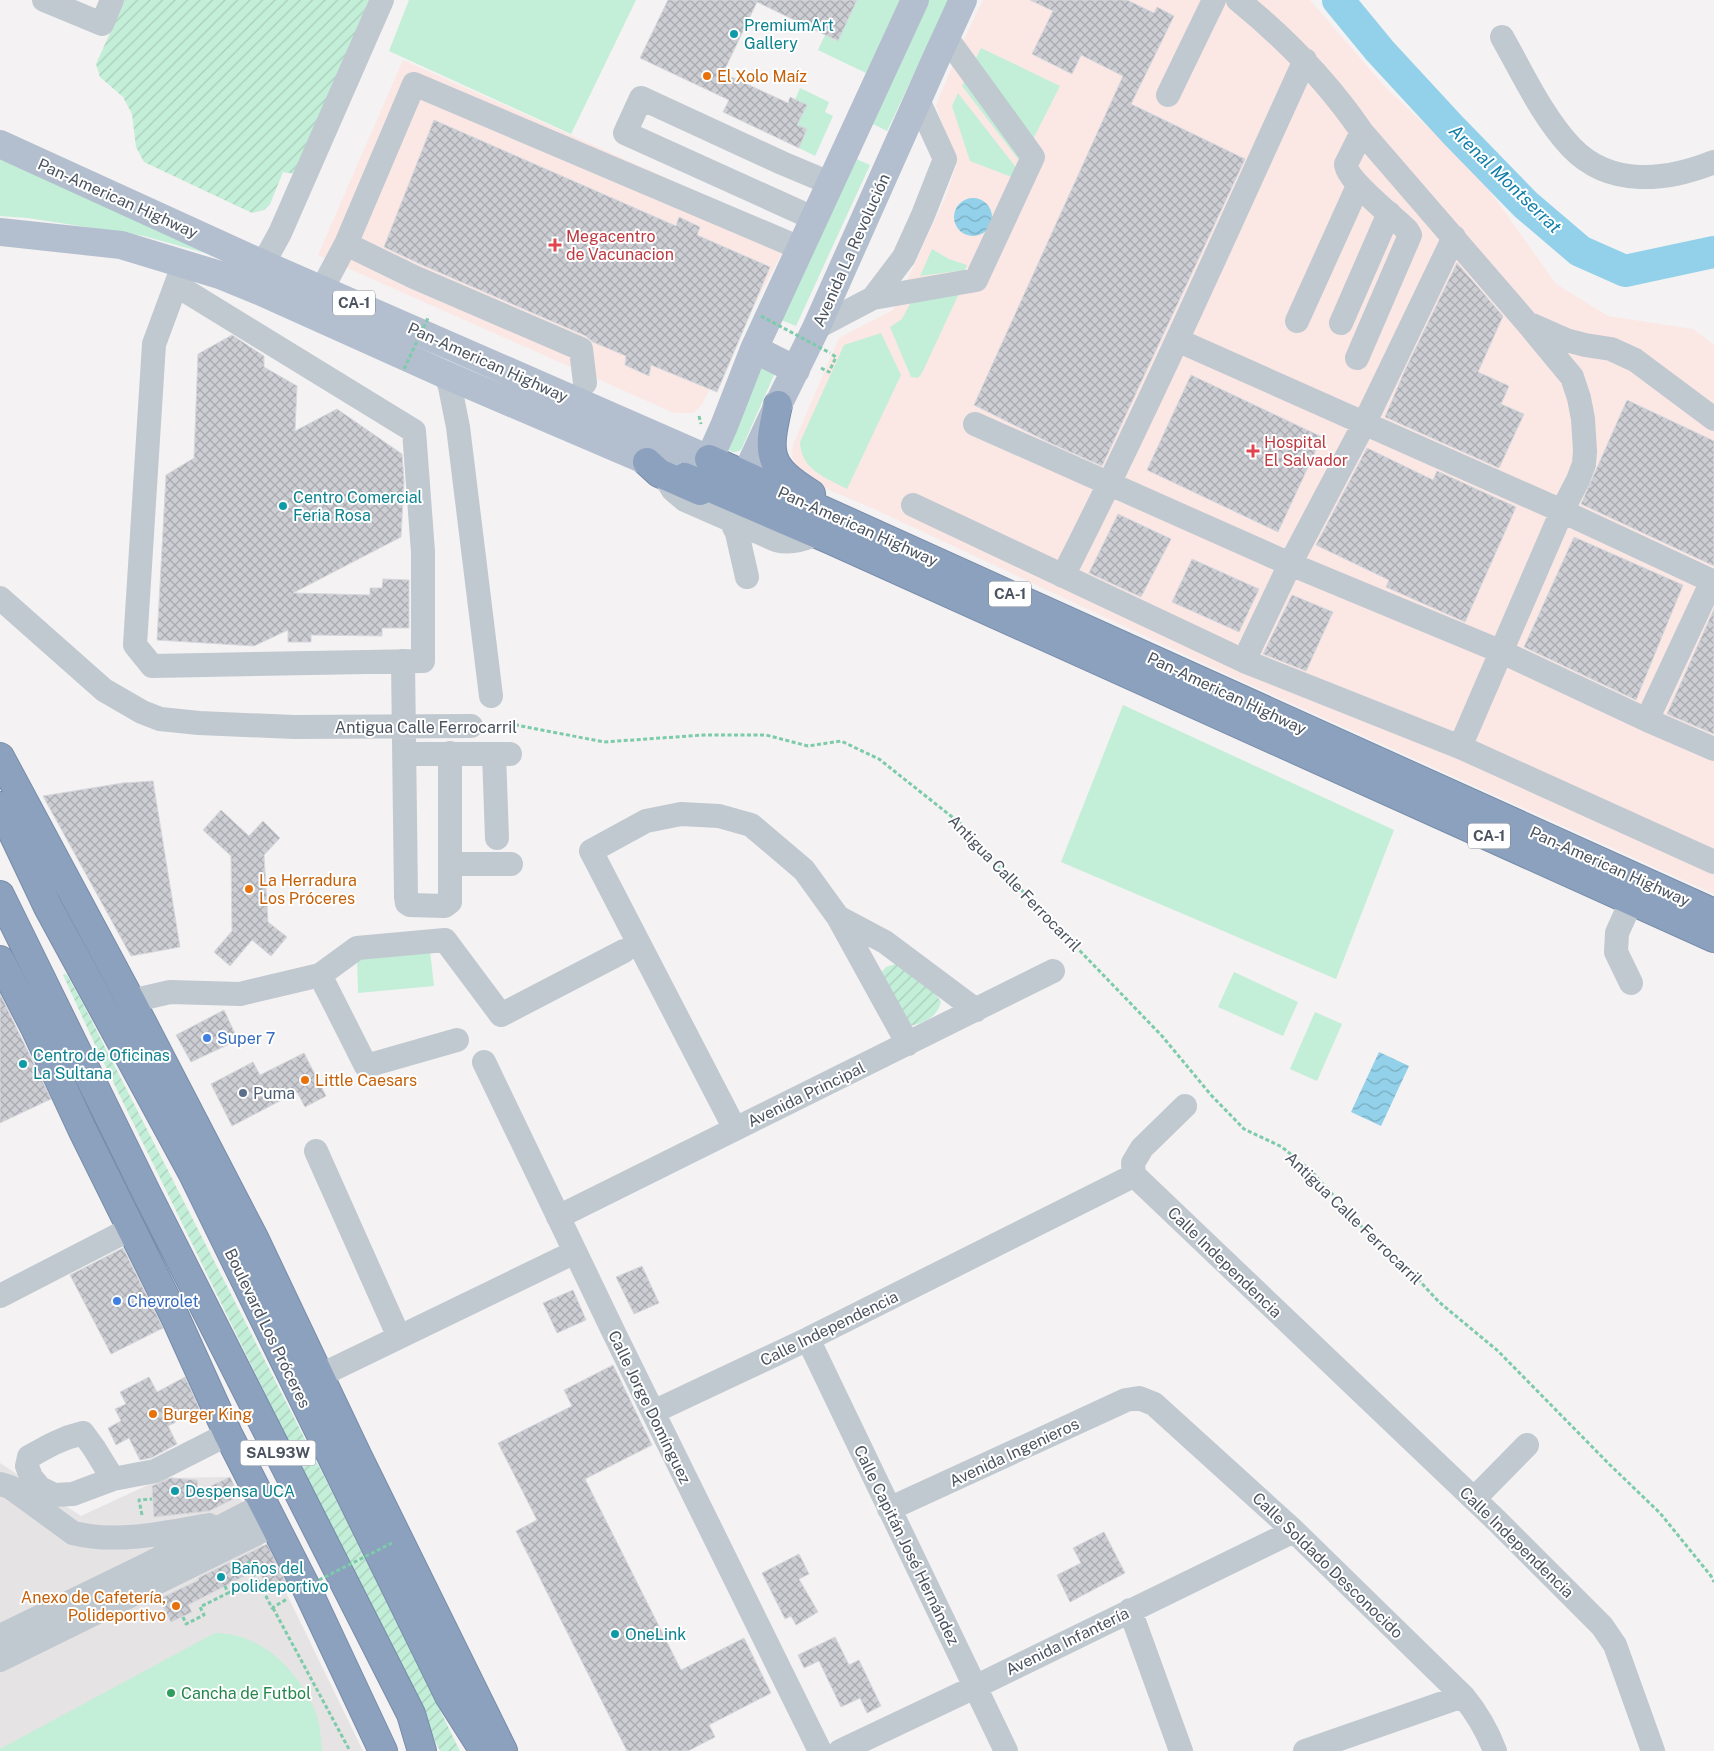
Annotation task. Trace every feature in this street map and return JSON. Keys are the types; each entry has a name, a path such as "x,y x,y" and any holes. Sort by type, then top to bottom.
{"highway":[{"path":"778,405 772,440 777,467 782,474 796,485 860,526"},
{"path":"681,472 820,538"},
{"name":"Pan-American Highway","path":"681,472 820,538 1045,623"},
{"name":"Pan-American Highway","path":"737,498 860,526 1045,623 1269,725 1637,890 1714,913"},
{"path":"0,756 131,1001 254,1238 319,1376 503,1751"},
{"name":"Boulevard Los Próceres","path":"0,806 48,906 192,1172 449,1696 484,1751"},
{"name":"Pan-American Highway","path":"1637,890 1714,938"},
{"name":"SAL93W","path":"0,895 146,1192 410,1714 422,1751"},
{"path":"0,960 176,1319 228,1434 306,1587 383,1751"},
{"path":"114,970 159,1072 192,1172"},
{"path":"35,1028 88,1112 118,1156 146,1192"},
{"path":"449,1696 471,1751"},
{"path":"410,1714 431,1751"}],"main road":[{"path":"681,472 732,404 754,349 800,248 832,184 915,0"},
{"name":"Avenida La Revolución","path":"737,498 778,405 807,368 816,328 963,0"},
{"name":"Pan-American Highway","path":"0,144 263,264 657,436 681,472"},
{"name":"Pan-American Highway","path":"0,232 121,245 180,274 220,275 259,290 446,375 681,472"},
{"path":"0,237 31,234"},
{"path":"754,349 807,368"},
{"path":"657,436 687,436 704,432 718,422 732,404"}],"street":[{"path":"44,0 102,24 112,0"},
{"path":"263,264 280,233 382,0"},
{"path":"1168,95 1214,0"},
{"path":"1238,0 1276,32 1305,60 1347,109 1362,132 1454,237 1572,377 1579,398 1584,420 1584,464 1460,747"},
{"path":"816,328 873,298 976,280 1033,156 946,37"},
{"path":"1502,37 1549,119 1572,148 1595,165 1624,176 1646,178 1672,175 1714,162"},
{"path":"1063,576 1110,484 1178,340 1305,60"},
{"path":"322,289 346,244 414,84 800,248"},
{"path":"814,219 625,133 641,98 832,184"},
{"path":"873,298 904,257 945,159 918,100"},
{"path":"1357,358 1410,235 1408,230 1390,213 1358,186 1348,172 1346,164 1362,132"},
{"path":"766,198 782,163"},
{"path":"1297,321 1358,186"},
{"path":"1341,322 1390,213"},
{"path":"1244,661 1290,564 1365,422 1454,237"},
{"path":"346,244 581,350 585,383"},
{"path":"180,274 414,432 423,552 423,661 152,666 135,645 154,344 180,274"},
{"path":"1528,324 1566,340 1611,349 1635,360 1714,419"},
{"path":"1178,340 1562,511 1713,582 1647,720"},
{"path":"446,375 458,427 491,696"},
{"path":"975,424 1290,564 1502,652 1647,720 1714,749"},
{"path":"737,498 737,533 747,577"},
{"path":"912,505 1244,661 1460,747 1714,862"},
{"name":"Antigua Calle Ferrocarril","path":"0,598 104,690 142,712 160,719 199,724 294,727 471,726"},
{"path":"403,661 407,903 415,906 445,906 448,904 450,753"},
{"path":"405,754 502,754 497,838"},
{"path":"735,1129 591,851 646,821 681,814 719,816 751,825 804,870 838,917 908,1044"},
{"path":"450,864 511,864"},
{"path":"1631,983 1616,952 1617,933 1637,890"},
{"path":"838,917 885,942 976,1010"},
{"path":"131,1001 170,992 240,994 320,975 357,948 445,940 501,1015 624,951"},
{"name":"Avenida Principal","path":"558,1217 1053,971"},
{"path":"320,975 366,1066 457,1040"},
{"name":"Calle Jorge Domínguez","path":"484,1062 653,1412 820,1751"},
{"path":"1134,1177 1133,1163 1142,1148 1185,1106"},
{"path":"316,1151 399,1337"},
{"name":"Calle Independencia","path":"653,1412 808,1338 1134,1177 1474,1499 1602,1626 1616,1645 1653,1751"},
{"path":"0,1296 132,1228"},
{"path":"319,1376 575,1252"},
{"name":"Calle Capitán José Hernández","path":"808,1338 1006,1751"},
{"name":"Avenida Ingenieros","path":"889,1509 1126,1400 1140,1398"},
{"name":"Calle Soldado Desconocido","path":"1140,1398 1154,1404 1294,1531 1463,1696 1477,1713 1495,1751"},
{"path":"113,1480 155,1471 228,1434"},
{"path":"1474,1499 1527,1444"},
{"path":"0,1484 24,1497 73,1533 83,1536 139,1536 237,1531"},
{"path":"0,1660 268,1515"},
{"path":"0,1636 148,1564 237,1531"},
{"name":"Avenida Infantería","path":"840,1751 1294,1531"},
{"path":"139,1536 148,1564"},
{"path":"1130,1610 1181,1751"},
{"path":"1305,1751 1463,1696"}],"path":[{"path":"404,369 429,316"},
{"path":"761,316 836,357 829,372 807,368"},
{"name":"Antigua Calle Ferrocarril","path":"471,726 511,724 604,742 704,735 766,734 808,746 841,741 879,759 961,824 1004,872 1162,1036 1211,1095 1244,1129 1282,1147 1312,1172 1373,1239 1404,1264 1439,1302 1498,1351 1660,1513 1714,1582"},
{"path":"139,1536 139,1500 152,1499"},
{"path":"237,1531 257,1579 350,1751"},
{"path":"319,1580 392,1543"},
{"path":"183,1617 186,1624 204,1615 200,1607 257,1579"},
{"path":"225,1586 228,1593"},
{"path":"274,1608 287,1599 283,1591"}],"shaded area":[{"name":"Hospital El Salvador","path":"983,0 1310,0 1386,88 1478,174 1556,284 1608,316 1693,329 1714,345 1714,894 1222,672 874,509 813,483 802,474 792,457 793,445 839,338 893,310 945,198 956,166 936,105 963,41"},
{"name":"Megacentro de Vacunacion","path":"403,60 792,234 702,404 694,413 674,413 318,255"},
{"path":"0,1463 81,1516 163,1478 230,1477 363,1751 0,1751"}],"green space":[{"path":"125,0 369,0 295,174 283,172 270,204 264,210 252,213 144,162 136,147 132,114 123,97 100,77 96,64"},
{"path":"409,0 636,0 571,134 389,51"},
{"path":"857,0 900,0 866,73 818,50 825,35 837,41"},
{"path":"929,0 949,0 887,131 871,123"},
{"path":"981,48 1060,86 1021,163 962,86"},
{"path":"800,88 829,102 825,112 833,116 815,156 799,148 807,130 797,125 806,106 795,100"},
{"path":"958,93 1018,170 1014,178 970,161 952,106"},
{"path":"0,150 252,266 144,236 28,218 0,216"},
{"path":"854,158 870,165 796,326 779,319"},
{"path":"932,249 949,259 967,265 965,270 920,276"},
{"path":"963,285 922,373 918,378 911,377 890,327 902,319 916,292"},
{"path":"881,333 901,375 847,489 816,472 810,466 801,452 800,442 844,345"},
{"path":"760,367 773,369 774,375 741,450 734,452 726,447"},
{"path":"1123,705 1394,830 1336,979 1061,862"},
{"path":"430,951 434,986 358,993 357,955"},
{"path":"895,964 924,977 941,1002 936,1012 925,1021 910,1026 879,975 886,967"},
{"path":"1234,972 1298,1002 1283,1036 1218,1007"},
{"path":"65,974 82,1002 334,1496 460,1751 440,1751 97,1049 63,975"},
{"path":"1315,1012 1342,1024 1317,1081 1290,1069"},
{"name":"Cancha de Futbol","path":"215,1633 232,1635 263,1647 289,1669 300,1683 316,1713 322,1751 0,1751 0,1749"}],"water":[{"path":"973,198 980,199 986,204 991,210 991,224 986,230 980,235 973,236 966,235 960,230 955,224 954,217 955,210 960,204 966,199"},
{"path":"1379,1052 1409,1066 1381,1126 1351,1112"}],"building":[{"path":"668,0 857,0 838,41 757,2 723,73 788,103 790,97 807,105 797,125 807,129 799,148 723,112 729,100 640,58"},
{"path":"1030,0 1127,0 1154,13 1157,7 1174,16 1131,104 1245,159 1102,466 1046,441 974,405 1123,76 1081,55 1072,74 1032,54 1053,11"},
{"path":"434,120 676,226 679,217 700,227 697,235 770,267 717,392 651,365 649,376 625,365 626,356 593,342 586,336 384,247"},
{"path":"1457,263 1503,316 1478,372 1509,386 1501,404 1524,414 1499,468 1385,417 1405,370"},
{"name":"Centro Comercial Feria Rosa","path":"232,335 264,356 264,367 297,386 295,431 337,409 402,454 404,481 401,537 293,593 370,595 370,588 382,588 383,579 409,580 409,628 382,628 382,636 311,635 311,642 288,642 288,630 254,646 157,640 166,475 194,458 198,354"},
{"name":"Hospital El Salvador","path":"1191,375 1322,437 1278,532 1147,470"},
{"path":"1627,400 1714,441 1714,566 1581,504"},
{"path":"1367,448 1433,480 1437,471 1516,507 1465,622 1386,587 1389,580 1316,545"},
{"path":"1118,514 1171,539 1141,597 1089,573"},
{"path":"1574,537 1683,585 1636,700 1524,647"},
{"path":"1192,559 1259,589 1239,632 1172,602"},
{"path":"1292,595 1333,612 1306,671 1263,654"},
{"path":"1714,609 1714,734 1667,714"},
{"path":"153,781 180,947 131,956 43,796 123,783"},
{"name":"La Herradura Los Próceres","path":"221,810 249,836 263,821 280,838 264,855 268,922 287,937 271,956 252,940 230,966 214,952 232,931 231,856 203,830"},
{"name":"Centro de Oficinas La Sultana","path":"0,994 51,1099 0,1123"},
{"name":"Super 7","path":"224,1010 238,1040 191,1062 176,1035"},
{"path":"304,1053 326,1096 305,1107 297,1092 232,1126 211,1084 253,1062 260,1075"},
{"name":"Chevrolet","path":"123,1248 163,1328 111,1354 70,1275"},
{"path":"642,1266 659,1303 634,1314 616,1277"},
{"path":"573,1290 586,1320 557,1333 543,1303"},
{"name":"OneLink","path":"613,1365 652,1445 585,1479 681,1670 744,1638 771,1693 709,1725 715,1737 688,1751 627,1751 516,1531 537,1520 498,1443 572,1406 564,1390"},
{"path":"149,1377 157,1392 185,1377 200,1410 168,1426 177,1444 151,1458 140,1460 129,1438 116,1445 108,1428 121,1421 115,1409 126,1404 120,1392"},
{"name":"Despensa UCA","path":"230,1477 239,1496 209,1511 154,1517 152,1486 171,1478 197,1480 198,1492"},
{"path":"1104,1532 1125,1573 1070,1602 1057,1575 1081,1563 1073,1548"},
{"path":"267,1544 289,1588 285,1590 283,1587 270,1594 258,1569 188,1605 192,1612 171,1622 159,1599"},
{"path":"799,1554 809,1574 799,1579 818,1612 796,1625 791,1616 785,1619 762,1573"},
{"path":"835,1637 849,1665 859,1660 881,1706 867,1713 860,1698 841,1707 819,1661 804,1668 798,1655"}],"waterway":[{"name":"Arenal Montserrat","path":"1338,0 1380,51 1453,130 1526,205 1580,251 1625,271 1714,252"}],"place":[{"name":"PremiumArt Gallery","path":"734,34"},
{"name":"El Xolo Maíz","path":"707,76"},
{"name":"Megacentro de Vacunacion","path":"555,245"},
{"name":"Hospital El Salvador","path":"1253,451"},
{"name":"Centro Comercial Feria Rosa","path":"283,506"},
{"name":"La Herradura Los Próceres","path":"249,889"},
{"name":"Super 7","path":"207,1038"},
{"name":"Centro de Oficinas La Sultana","path":"23,1064"},
{"name":"Little Caesars","path":"305,1080"},
{"name":"Puma","path":"243,1093"},
{"name":"Chevrolet","path":"117,1301"},
{"name":"Burger King","path":"153,1414"},
{"name":"Despensa UCA","path":"175,1491"},
{"name":"Baños del polideportivo","path":"221,1577"},
{"name":"Anexo de Cafetería, Polideportivo","path":"176,1606"},
{"name":"OneLink","path":"615,1634"},
{"name":"Cancha de Futbol","path":"171,1693"}]}
